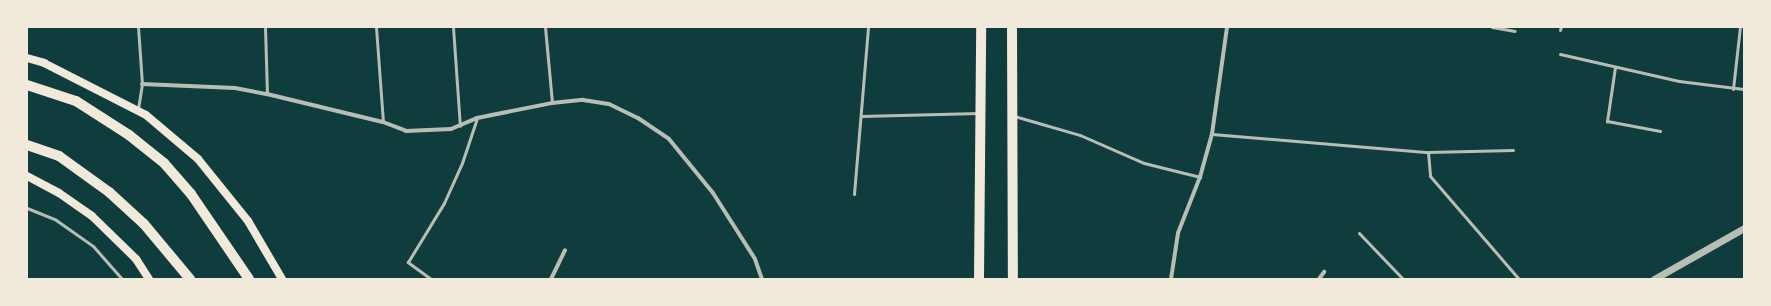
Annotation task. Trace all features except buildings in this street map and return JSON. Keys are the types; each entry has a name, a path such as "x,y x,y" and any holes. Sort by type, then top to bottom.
{"main road":[{"path":"980,27 980,279"},
{"path":"1012,27 1011,115 1013,279"},
{"path":"27,58 44,63 137,110 198,158 248,221 282,279"},
{"path":"27,85 76,101 129,134 164,163 191,194 249,279"},
{"path":"27,145 59,156 109,192 144,224 190,279"},
{"path":"27,176 59,193 92,216 136,259 149,279"}],"street":[{"path":"1171,279 1178,233 1200,177 1212,134 1228,27"},
{"path":"142,84 235,88 267,94 383,122 406,131 451,129 477,118 552,103 583,100 609,104 638,118 669,138 713,193 755,259 762,279"},
{"path":"1654,279 1744,228"},
{"path":"551,279 565,250"},
{"path":"1318,279 1324,272"}],"lane":[{"path":"137,110 142,84 138,27"},
{"path":"265,27 267,94"},
{"path":"376,27 383,122"},
{"path":"453,27 460,126"},
{"path":"545,27 552,103"},
{"path":"854,194 868,27"},
{"path":"1492,27 1515,31"},
{"path":"1733,89 1740,27"},
{"path":"1560,54 1615,67 1733,89 1744,89"},
{"path":"1615,67 1608,121 1660,131"},
{"path":"860,116 981,113"},
{"path":"1011,115 1080,135 1144,163 1200,177"},
{"path":"431,279 408,262 444,203 462,163 477,118"},
{"path":"1212,134 1428,152 1513,150"},
{"path":"1428,152 1430,176 1518,279"},
{"path":"27,208 56,220 93,246 122,279"},
{"path":"1359,233 1403,279"}]}
